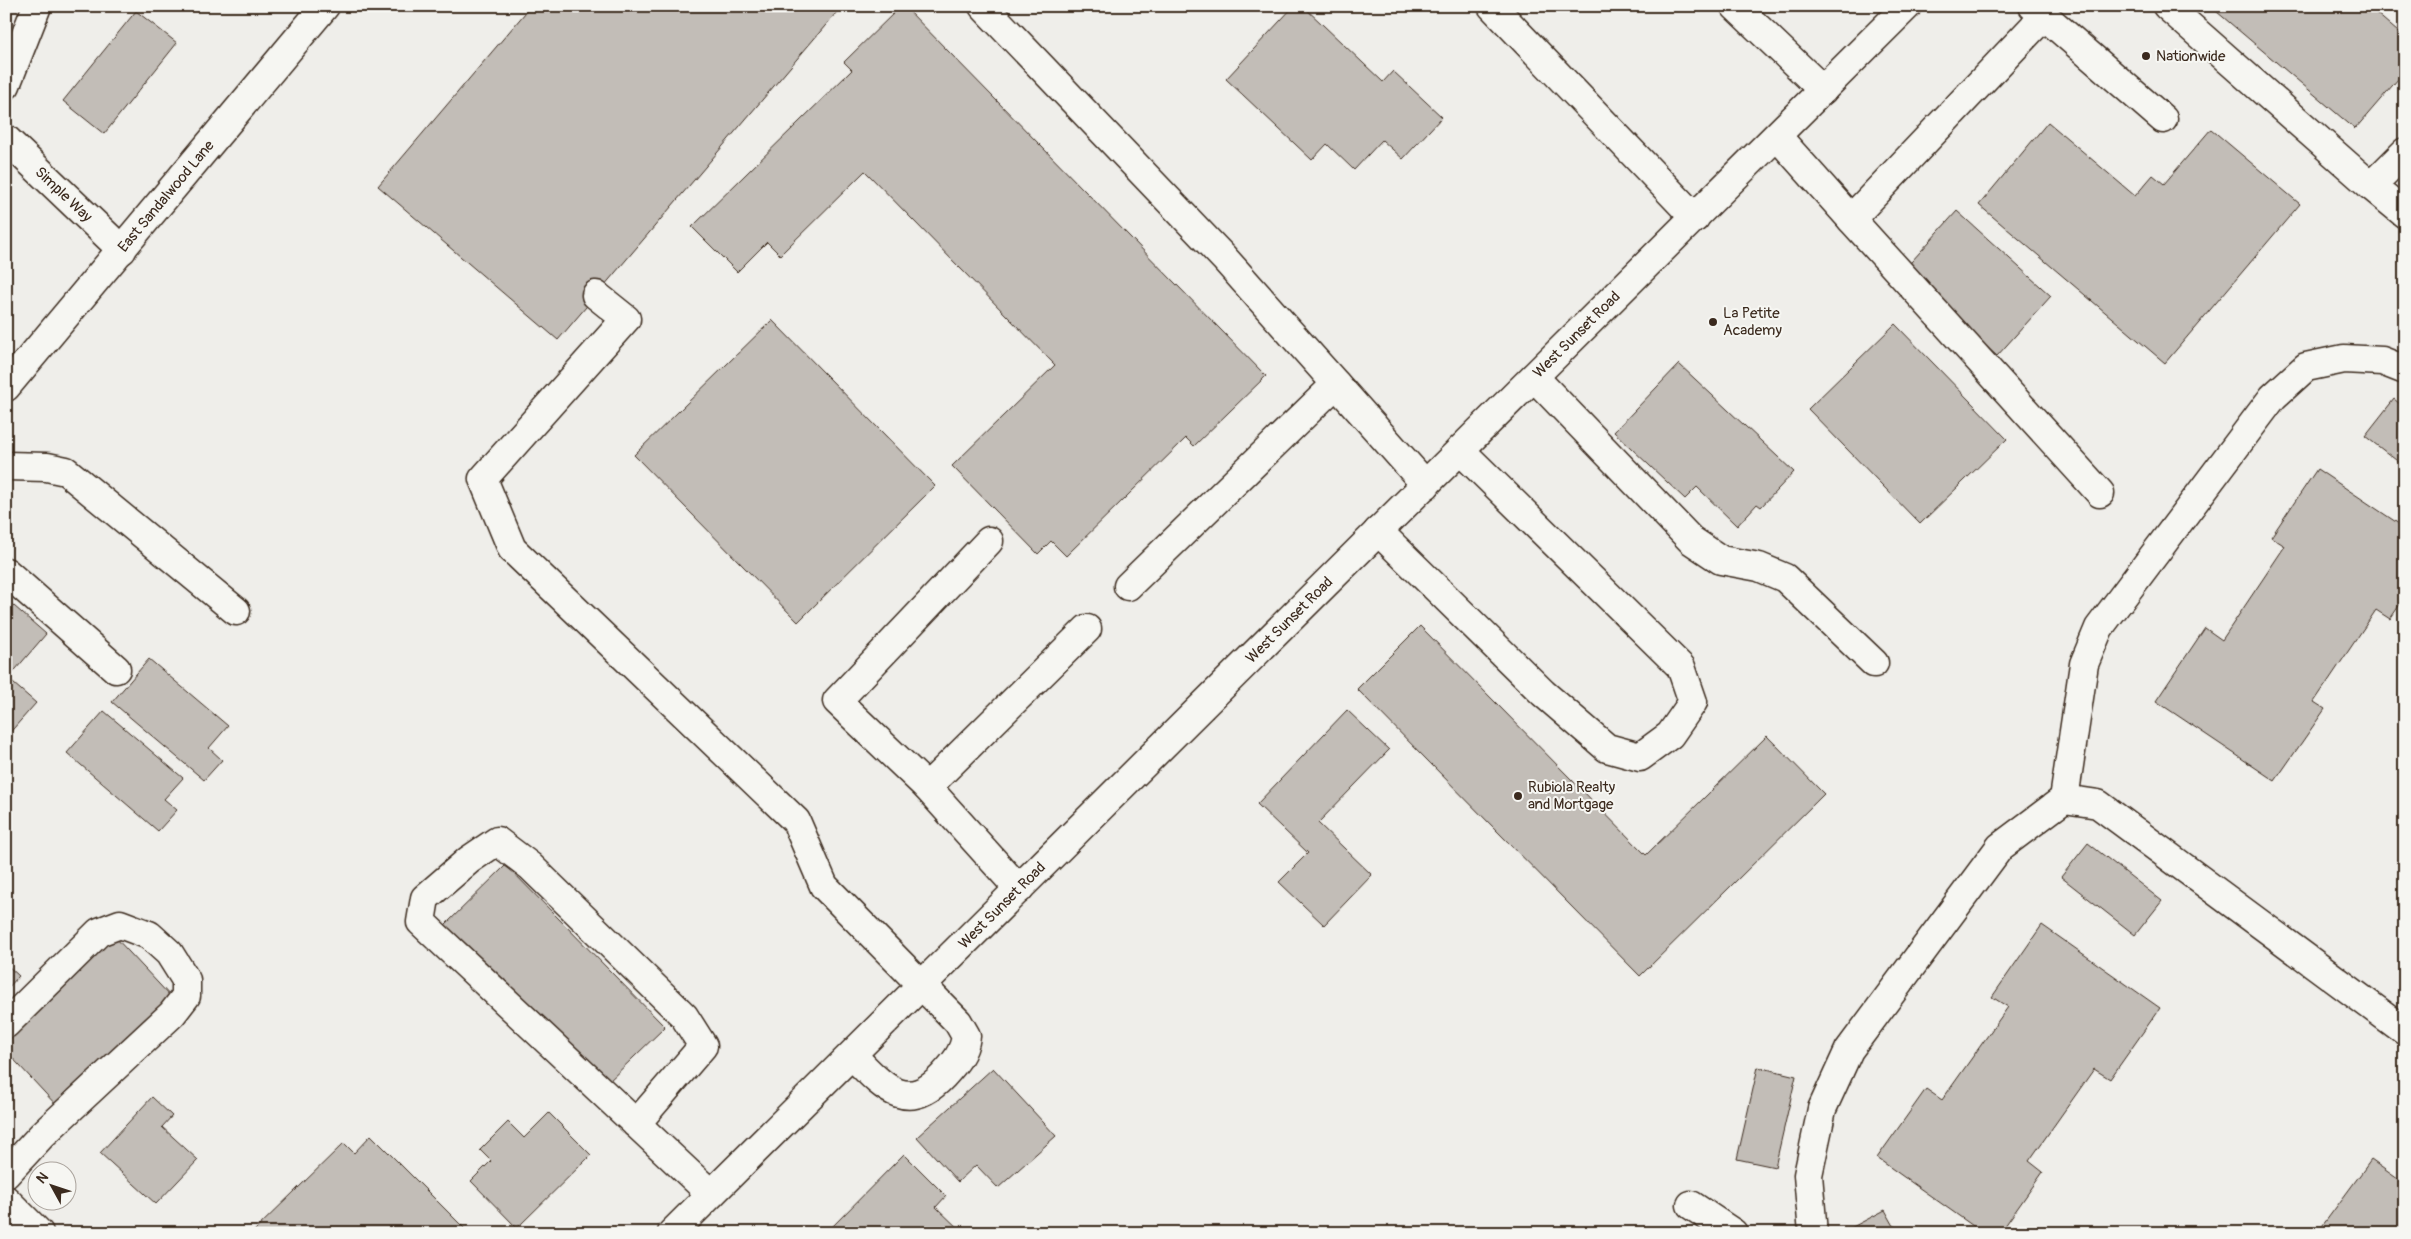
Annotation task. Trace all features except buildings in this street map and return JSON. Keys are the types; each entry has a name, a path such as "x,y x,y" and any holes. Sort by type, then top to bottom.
{"main road":[{"path":"6,85 37,6"},
{"name":"East Sandalwood Lane","path":"6,387 325,6"},
{"path":"983,6 1224,258 1426,484"},
{"path":"1492,6 1695,218"},
{"path":"1735,6 1823,90"},
{"name":"West Sunset Road","path":"672,1233 1907,6"},
{"path":"2168,6 2405,214"},
{"path":"1851,219 2038,11 2163,119"},
{"path":"1777,136 2100,493"},
{"name":"Simple Way","path":"6,139 122,250"},
{"path":"2371,186 2405,152"},
{"path":"596,295 626,319 483,479 512,549 796,821 824,886 958,1022 966,1036 960,1056 934,1086 921,1093 911,1095 889,1090 852,1055"},
{"path":"1813,1233 1808,1175 1822,1109 1849,1050 2000,847 2064,799 2084,664 2099,628 2273,397 2306,367 2344,359 2382,361 2405,370"},
{"path":"1534,377 1691,540 1722,560 1759,567 1785,578 1874,664"},
{"path":"1128,586 1336,384"},
{"path":"1378,531 1543,692 1607,748 1640,757 1670,735 1693,702 1681,667 1460,450"},
{"path":"6,466 47,467 66,471 236,611"},
{"path":"989,541 836,700 927,787 1019,889"},
{"path":"6,572 116,670"},
{"path":"927,787 1087,629"},
{"path":"2064,799 2098,804 2405,1032"},
{"path":"636,1124 703,1046 684,1016 530,866 497,841 469,860 425,898 421,922 636,1124 711,1194"},
{"path":"6,1024 99,932 120,924 149,935 169,953 186,980 186,996 172,1014 42,1135 6,1174"},
{"path":"6,1200 39,1233"},
{"path":"1691,1205 1733,1233"}],"place":[{"name":"Nationwide","path":"2146,56"},
{"name":"La Petite Academy","path":"1713,322"},
{"name":"Rubiola Realty and Mortgage","path":"1518,796"}]}
